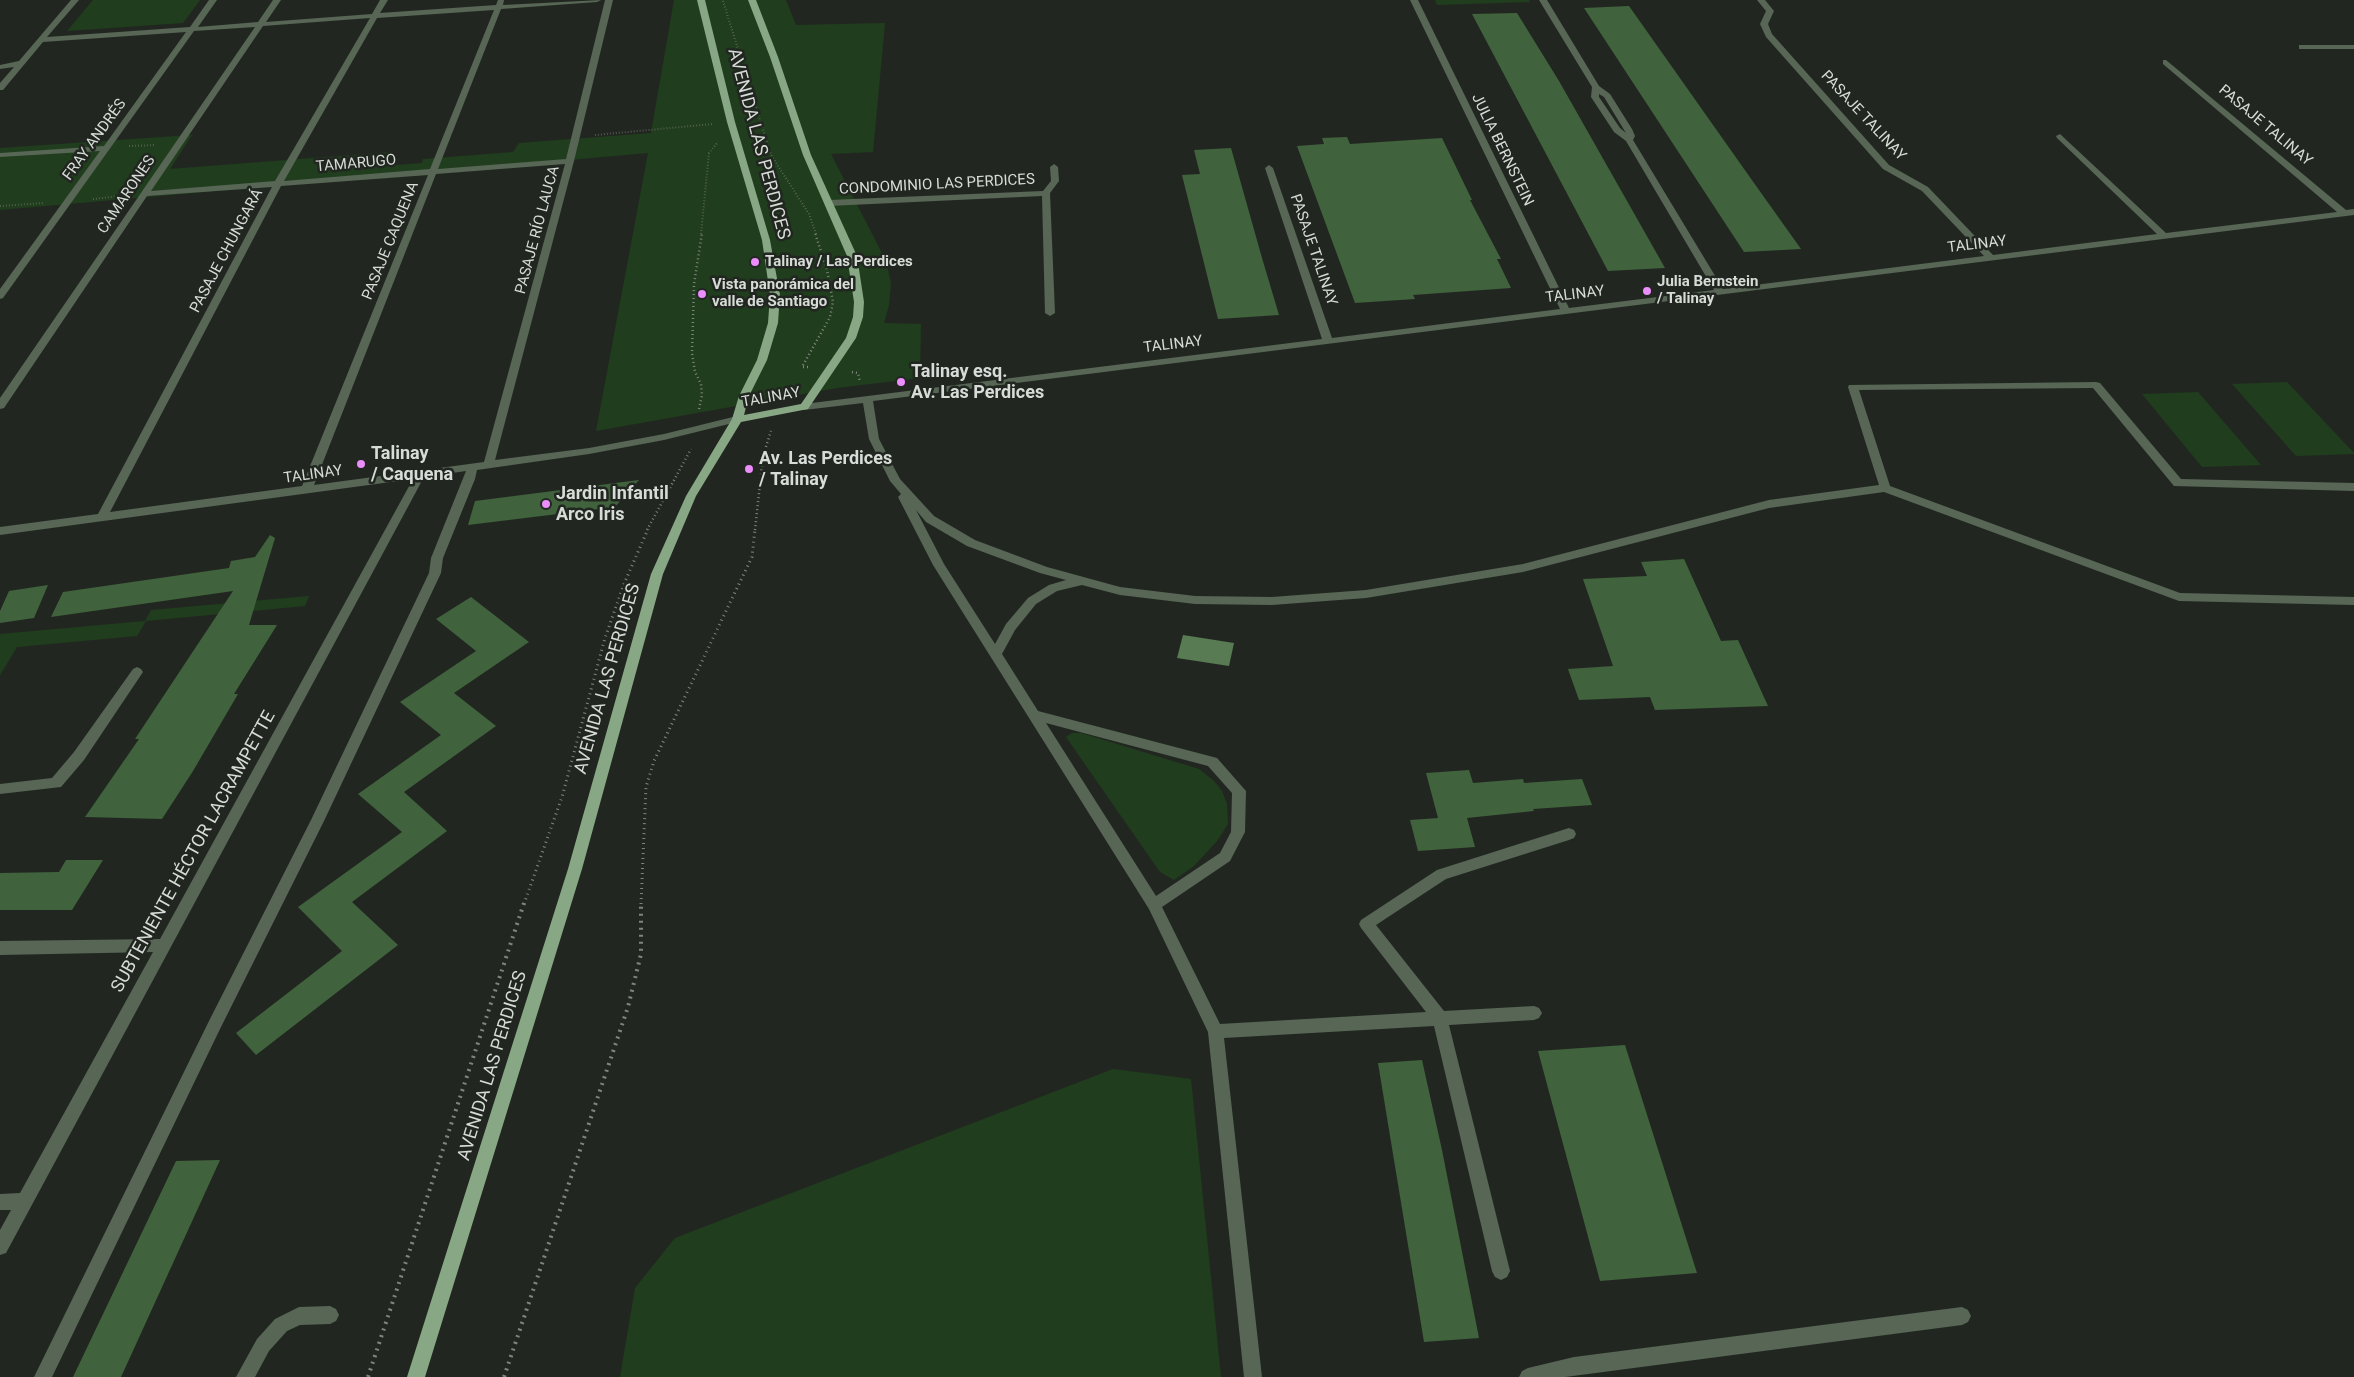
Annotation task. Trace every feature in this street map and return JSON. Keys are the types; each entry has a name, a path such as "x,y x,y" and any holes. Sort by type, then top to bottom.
{"main road":[{"name":"AVENIDA LAS PERDICES","path":"416,1377 575,869 629,668 657,574 691,496 737,419 744,396 762,360 773,323 775,295 766,240 731,122 701,0"},
{"name":"AVENIDA LAS PERDICES","path":"752,0 774,57 807,155 852,256 859,302 858,317 851,338 804,407"},
{"name":"TALINAY","path":"737,419 804,407"}],"street":[{"path":"0,88 75,0"},
{"name":"FRAY ANDRÉS","path":"0,296 212,0"},
{"name":"CAMARONES","path":"0,406 277,0"},
{"name":"PASAJE CHUNGARÁ","path":"101,518 278,184 384,0"},
{"path":"41,40 376,16 500,4 597,0"},
{"name":"PASAJE RÍO LAUCA","path":"488,466 570,161 609,0"},
{"name":"JULIA BERNSTEIN","path":"1414,0 1566,312"},
{"path":"1543,0 1596,87 1595,97 1617,130 1629,140 1720,292"},
{"name":"PASAJE TALINAY","path":"1761,0 1770,11 1764,24 1769,35 1879,160 1890,171 1925,189 1992,259"},
{"name":"PASAJE CAQUENA","path":"306,491 500,4"},
{"path":"2302,47 2354,47"},
{"name":"PASAJE TALINAY","path":"2166,62 2349,213"},
{"path":"0,67 22,63"},
{"path":"2060,136 2164,236"},
{"path":"0,155 106,148"},
{"name":"TAMARUGO","path":"143,194 570,161"},
{"name":"CONDOMINIO LAS PERDICES","path":"1050,313 1046,193 1055,181 1054,167"},
{"name":"PASAJE TALINAY","path":"1270,168 1328,341"},
{"name":"CONDOMINIO LAS PERDICES","path":"829,203 1046,193"},
{"name":"TALINAY","path":"804,407 2349,213"},
{"path":"1885,488 1852,387 2096,386 2178,483 2354,487"},
{"path":"868,399 874,439 939,566 1154,905 1216,1031 1253,1377"},
{"name":"TALINAY","path":"0,531 306,491 629,445 737,419"},
{"path":"43,1377 215,1024 318,821 431,582 435,573 437,558 470,479 472,468"},
{"name":"SUBTENIENTE HÉCTOR LACRAMPETTE","path":"0,1247 420,475"},
{"path":"894,481 930,519 971,543 1044,570 1120,591 1196,600 1272,601 1366,594 1522,568 1769,504 1885,488 2180,597 2354,601"},
{"path":"996,654 1010,626 1032,601 1053,588 1082,581"},
{"path":"0,789 56,783 79,756 137,672"},
{"path":"1035,715 1212,762 1239,791 1238,832 1225,857 1154,905"},
{"path":"1501,1271 1440,1018 1366,924 1442,874 1569,834"},
{"path":"0,948 165,945"},
{"path":"1216,1031 1534,1013"},
{"path":"0,1202 25,1202"},
{"path":"245,1377 262,1345 281,1325 299,1316 330,1315"},
{"path":"1528,1377 1584,1365 1962,1316"}],"path":[{"path":"723,0 771,155 809,214 817,234 831,288 833,302 830,317 802,367"},
{"path":"576,137 731,122"},
{"path":"698,412 702,395 701,384 695,372 692,353 694,284 702,230 709,153 718,142 734,131"},
{"path":"106,148 179,143"},
{"path":"368,1377 508,949 562,797 605,638 624,584 653,518 694,443 697,429"},
{"path":"504,1377 628,1007 639,963 641,954 641,892 646,787 654,761 752,557 762,456 771,431 780,430"}],"shaded area":[{"path":"93,0 200,0 183,23 67,31"},
{"path":"674,0 786,0 796,25 885,23 873,152 831,154 886,261 891,283 889,305 884,323 921,324 920,378 837,388 596,431 648,153 0,210 0,148 192,135 170,169 390,152 383,166 422,163 423,159 513,152 519,143 651,133"},
{"path":"1435,0 1529,0 1530,2 1437,5"},
{"path":"2287,382 2354,454 2296,456 2232,384"},
{"path":"2198,392 2261,465 2202,467 2142,394"},
{"path":"309,596 305,606 146,621 137,636 17,647 0,675 0,634 145,621 151,610"},
{"path":"1183,635 1234,643 1229,666 1177,658"},
{"path":"1072,733 1081,733 1199,769 1214,781 1222,791 1227,804 1228,824 1217,841 1194,866 1174,880 1160,872 1066,737"},
{"path":"1113,1069 1191,1079 1221,1377 620,1377 635,1288 675,1238"}],"building":[{"path":"1629,6 1801,249 1744,252 1584,8"},
{"path":"1517,13 1559,81 1665,268 1608,271 1472,14"},
{"path":"1347,137 1350,144 1442,138 1472,200 1470,200 1501,259 1497,259 1511,288 1413,295 1415,299 1355,303 1297,146 1324,144 1322,138"},
{"path":"1231,148 1279,315 1218,319 1182,175 1200,174 1194,150"},
{"name":"Jardin Infantil Arco Iris","path":"639,480 615,507 468,525 475,501"},
{"path":"270,535 275,538 249,625 277,625 234,694 238,694 193,771 162,819 85,817 139,739 135,739 233,591 51,617 63,592 229,568 231,561 255,557"},
{"path":"1684,559 1721,641 1738,640 1768,706 1655,710 1650,697 1579,700 1568,669 1613,666 1583,579 1647,576 1641,562"},
{"path":"48,585 34,618 0,623 0,611 9,591"},
{"path":"471,597 529,642 454,693 496,726 404,792 447,831 352,902 398,945 256,1055 236,1033 342,951 298,907 402,832 358,794 441,735 400,702 476,651 436,619"},
{"path":"1469,770 1473,783 1523,779 1524,783 1582,779 1592,805 1533,809 1534,811 1467,818 1475,847 1418,851 1410,820 1438,818 1426,773"},
{"path":"66,860 103,860 72,910 0,910 0,873 59,872"},
{"path":"1625,1045 1697,1273 1600,1281 1538,1051"},
{"path":"1422,1060 1442,1150 1479,1338 1424,1342 1378,1063"},
{"path":"220,1160 121,1377 73,1377 176,1161"}],"place":[{"name":"Talinay / Las Perdices","path":"755,262"},
{"name":"Julia Bernstein / Talinay","path":"1647,291"},
{"name":"Vista panorámica del valle de Santiago","path":"702,294"},
{"name":"Talinay esq. Av. Las Perdices","path":"901,382"},
{"name":"Talinay / Caquena","path":"361,464"},
{"name":"Av. Las Perdices / Talinay","path":"749,469"},
{"name":"Jardin Infantil Arco Iris","path":"546,504"}]}
